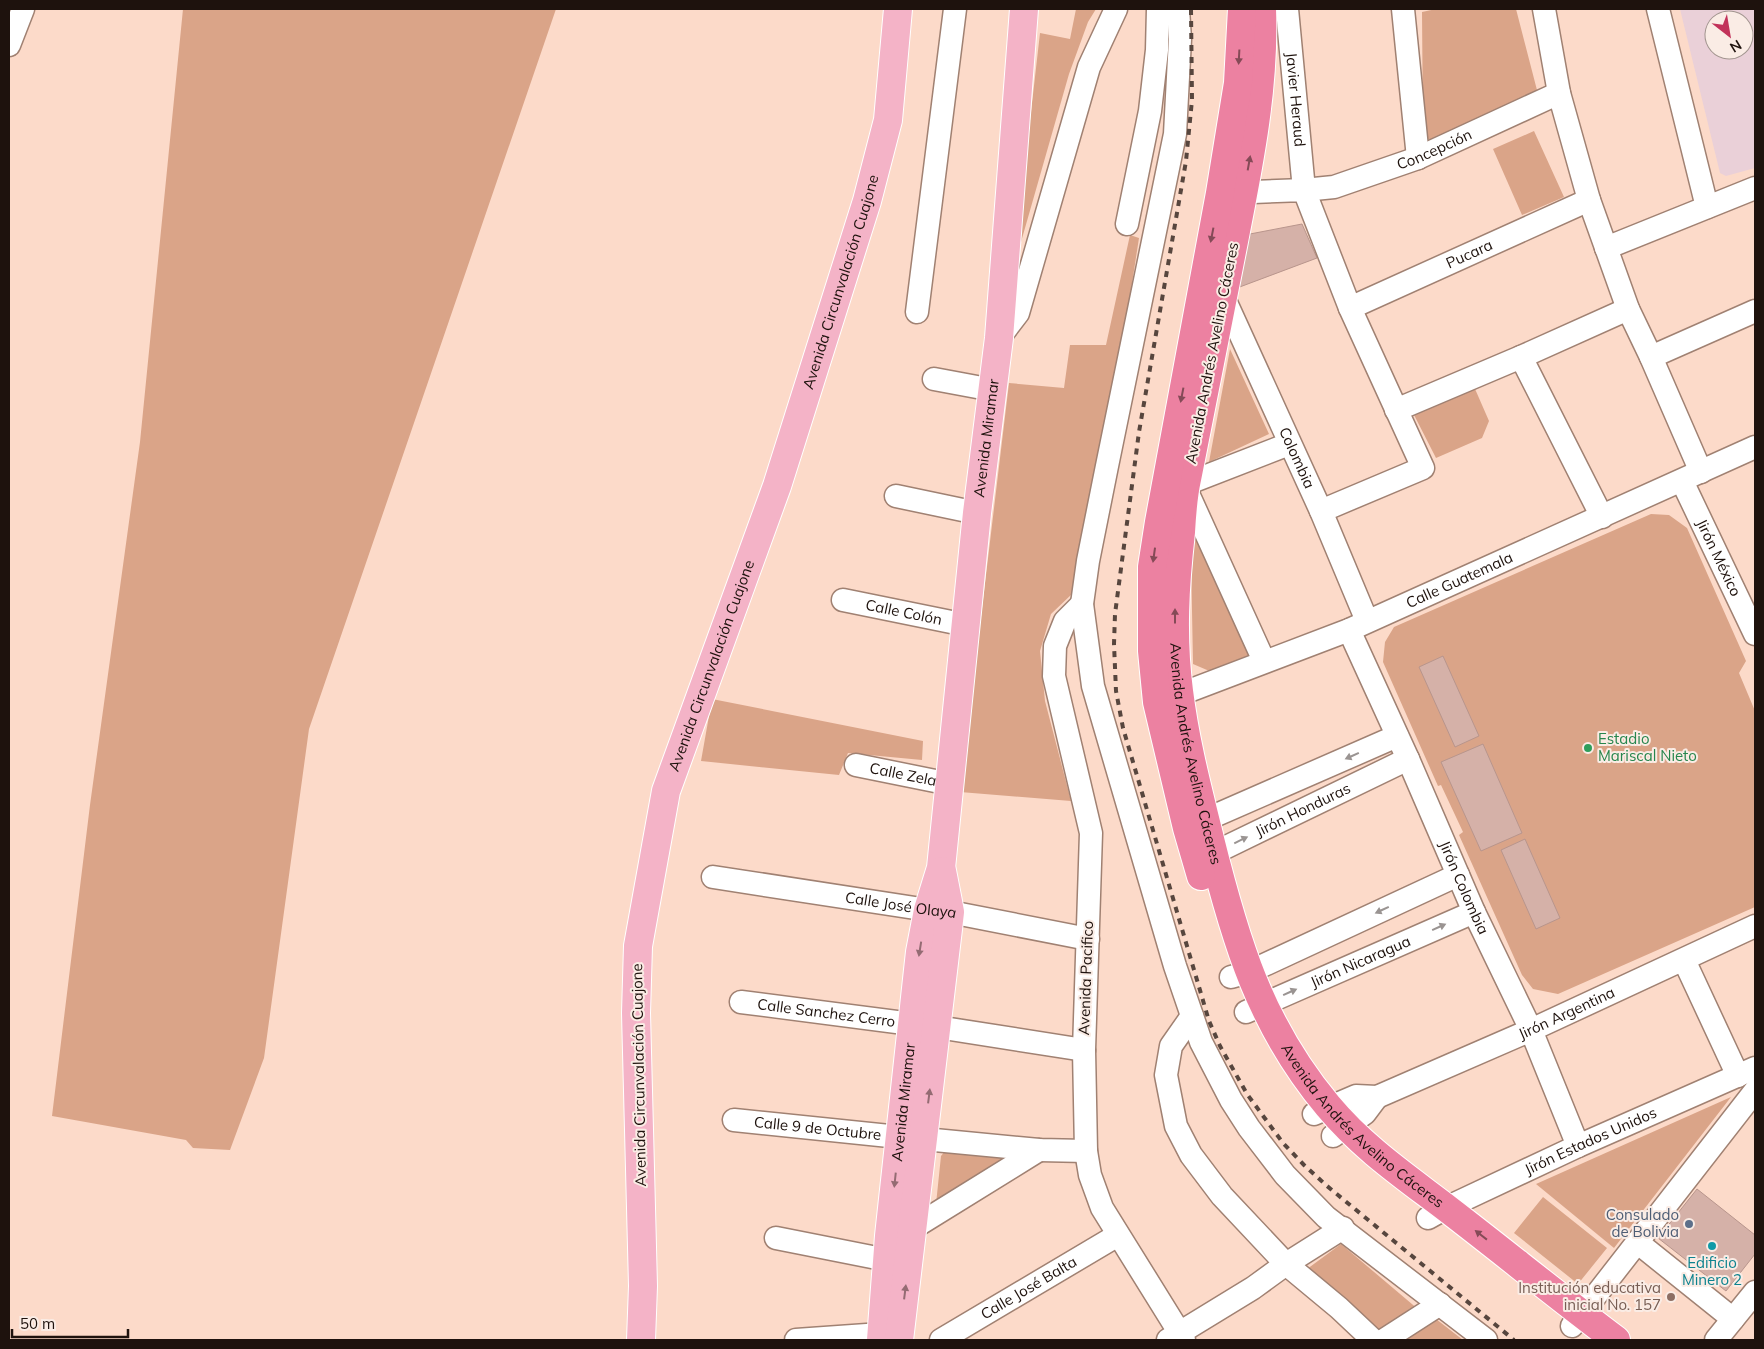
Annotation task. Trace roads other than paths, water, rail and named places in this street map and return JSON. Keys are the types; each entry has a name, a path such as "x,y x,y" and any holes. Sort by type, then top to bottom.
{"highway":[{"name":"Avenida Andrés Avelino Cáceres","path":"1168,699 1175,642 1175,588 1186,485 1223,296 1232,192 1242,9"},
{"name":"Avenida Andrés Avelino Cáceres","path":"1262,9 1263,61 1252,141 1232,192 1159,522 1152,568 1152,651 1196,779 1196,824 1205,856 1226,901 1240,975 1254,1008 1288,1051 1331,1121 1393,1169 1437,1213 1582,1327 1616,1340"}],"main road":[{"name":"Avenida Circunvalación Cuajone","path":"641,1340 643,1286 636,1013 638,946 666,791 777,486 867,201 888,120 898,9"},
{"name":"Avenida Miramar","path":"887,1338 887,1260 912,1138 939,911 941,868 966,625 999,338 1024,9"},
{"name":"Avenida Miramar","path":"887,1338 913,1228 912,1138"}],"street":[{"path":"9,45 23,9"},
{"path":"917,312 954,9"},
{"path":"999,338 1018,313 1089,67 1116,9"},
{"path":"1127,224 1150,111 1157,50 1158,9"},
{"path":"1178,9 1180,39 1175,134 1088,561 1082,604 1093,686 1174,966 1201,1042 1215,1072 1249,1128 1285,1174 1326,1217 1343,1228 1486,1340"},
{"name":"Javier Heraud","path":"1287,9 1304,190 1350,308 1423,468 1321,511"},
{"path":"1403,9 1418,158"},
{"name":"Jirón México","path":"1544,9 1559,93 1589,200 1628,309 1651,357 1691,476 1747,592 1755,634"},
{"path":"1658,9 1707,207"},
{"name":"Concepción","path":"1232,192 1304,190 1334,186 1418,158 1559,93"},
{"path":"1606,248 1755,188"},
{"name":"Pucara","path":"1350,308 1589,200"},
{"name":"Colombia","path":"1223,296 1321,511 1358,625"},
{"path":"1396,410 1628,309"},
{"path":"1651,357 1755,311"},
{"path":"1521,357 1602,517"},
{"path":"934,379 993,390"},
{"path":"1264,661 1186,485 1289,444"},
{"name":"Calle Guatemala","path":"1168,699 1210,682 1237,674 1264,661 1358,625 1755,447"},
{"path":"896,496 978,512"},
{"name":"Calle Colón","path":"843,600 966,625"},
{"name":"Avenida Pacifico","path":"1082,604 1065,621 1055,646 1054,676 1091,833 1084,1050 1086,1151 1090,1175 1102,1208 1177,1338"},
{"name":"Jirón Colombia","path":"1358,625 1397,736 1474,912 1531,1030 1578,1146"},
{"name":"Jirón Honduras","path":"1196,824 1397,736"},
{"name":"Jirón Honduras","path":"1205,856 1408,759"},
{"name":"Calle Zela","path":"856,765 950,784"},
{"path":"1240,975 1458,875"},
{"name":"Calle José Olaya","path":"713,878 939,911 1088,939"},
{"name":"Jirón Nicaragua","path":"1254,1008 1474,912"},
{"name":"Jirón Argentina","path":"1331,1121 1365,1113 1377,1097 1531,1030 1755,926"},
{"path":"1684,960 1746,1072"},
{"name":"Calle Sanchez Cerro","path":"742,1002 925,1025 1084,1050"},
{"path":"1192,1016 1171,1046 1166,1076 1176,1126 1190,1155 1222,1196 1286,1264 1339,1308 1373,1340"},
{"name":"Jirón Estados Unidos","path":"1437,1213 1578,1146 1746,1072"},
{"path":"1582,1327 1637,1242 1755,1091"},
{"name":"Calle 9 de Octubre","path":"734,1120 1039,1150 1086,1151"},
{"path":"913,1228 1039,1150"},
{"path":"1177,1338 1343,1228"},
{"name":"Calle José Balta","path":"941,1340 1118,1235"},
{"path":"776,1238 887,1260"},
{"path":"1637,1242 1733,1319"},
{"path":"1716,1340 1755,1292"},
{"path":"1384,1340 1440,1304"},
{"path":"796,1340 887,1338"}],"railway":[{"path":"1191,9 1192,100 1186,161 1139,432 1115,614 1116,691 1123,728 1209,1021 1220,1046 1247,1094 1283,1143 1304,1165 1514,1340"}],"place":[{"name":"Estadio Mariscal Nieto","path":"1588,748"},
{"name":"Consulado de Bolivia","path":"1689,1224"},
{"name":"Edificio Minero 2","path":"1712,1246"},
{"name":"Institución educativa inicial No. 157","path":"1671,1297"}]}
